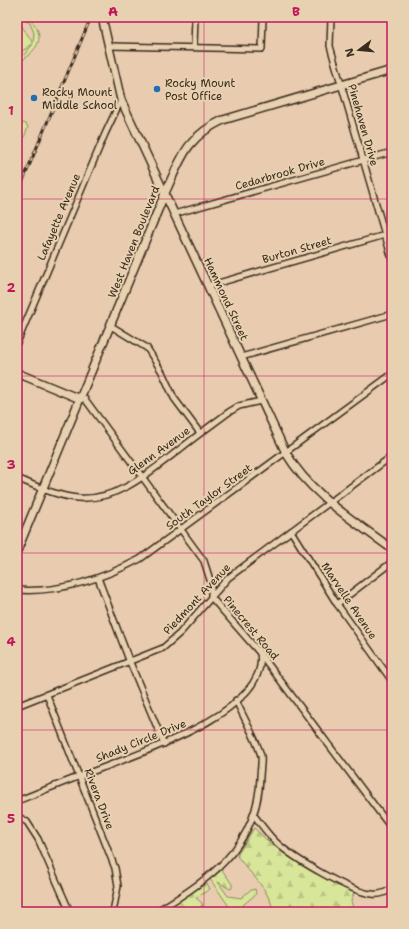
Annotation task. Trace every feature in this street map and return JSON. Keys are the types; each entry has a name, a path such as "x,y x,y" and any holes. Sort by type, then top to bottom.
{"street":[{"name":"Hammond Street","path":"102,17 121,100 286,453 304,479 330,503 392,549"},
{"path":"194,47 195,17"},
{"path":"109,46 262,49 263,17"},
{"name":"Pinehaven Drive","path":"331,17 330,46 392,259"},
{"name":"West Haven Boulevard","path":"17,551 165,193 190,143 208,128 235,116 392,70"},
{"name":"Lafayette Avenue","path":"17,343 105,134 121,100"},
{"name":"Cedarbrook Drive","path":"174,214 392,152"},
{"name":"Burton Street","path":"208,286 392,233"},
{"path":"241,357 392,314"},
{"path":"111,326 146,348 162,372 174,398 200,433"},
{"path":"17,373 80,399"},
{"name":"South Taylor Street","path":"17,590 41,591 98,578 140,559 392,374"},
{"name":"Pinecrest Road","path":"80,399 85,400 182,529 204,561 209,575 211,597 260,652 392,829"},
{"name":"Glenn Avenue","path":"17,478 70,497 93,498 118,490 143,477 200,433 239,406 261,401"},
{"name":"Piedmont Avenue","path":"17,706 47,695 129,660 163,648 170,643 233,574 392,456"},
{"name":"Marvelle Avenue","path":"291,531 337,604 392,681"},
{"path":"337,604 392,562"},
{"path":"98,578 129,660 164,744"},
{"name":"Shady Circle Drive","path":"17,801 164,744 202,726 236,700 258,677 261,669 260,652"},
{"name":"Rivera Drive","path":"47,695 118,880 113,912"},
{"path":"155,912 201,883 224,863 243,839 253,814 260,789 261,756 236,700"},
{"path":"253,814 275,842 289,853 334,879 360,891 372,894 382,893 392,888"},
{"path":"17,816 27,822 32,828 65,898 70,912"}],"green space":[{"path":"18,17 28,17 38,31 39,37 35,49 17,64 17,60 25,54 33,44 17,54 17,19 33,43 34,33 30,23"},
{"path":"17,121 26,124 28,127 17,156"},
{"path":"254,828 271,844 307,867 354,893 351,901 354,912 274,912 263,888 237,856"},
{"path":"222,870 232,884 232,888 230,889 218,882 228,896 241,898 249,891 255,889 256,894 243,905 247,912 233,912 210,879"},
{"path":"206,882 210,889 196,898 202,903 203,906 196,909 198,912 169,912 166,908"}],"railway":[{"path":"17,195 91,17"}],"place":[{"name":"Rocky Mount Post Office","path":"157,89"},
{"name":"Rocky Mount Middle School","path":"34,98"}]}
